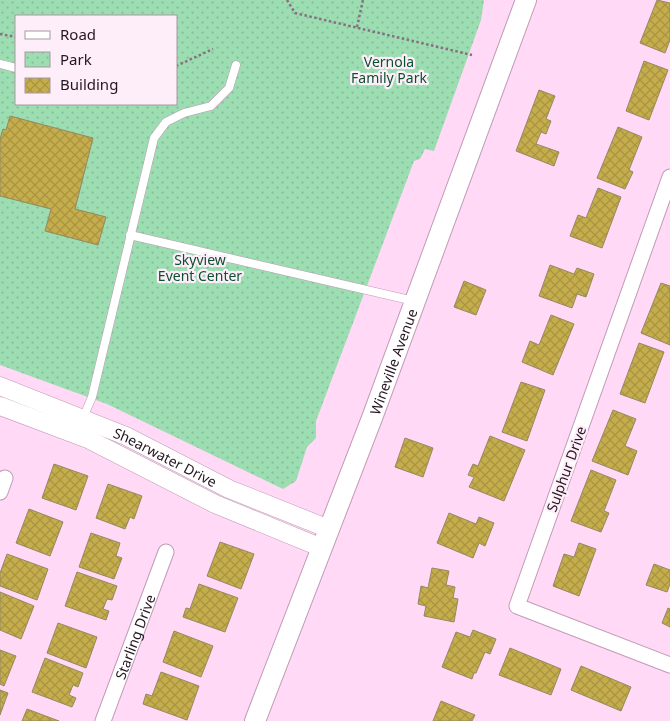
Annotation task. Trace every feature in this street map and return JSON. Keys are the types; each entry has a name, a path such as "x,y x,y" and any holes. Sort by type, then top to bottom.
{"main road":[{"name":"Wineville Avenue","path":"255,721 416,301 526,0"}],"street":[{"name":"Sulphur Drive","path":"670,177 517,606 670,665"},
{"name":"Shearwater Drive","path":"0,386 126,436 229,489 329,529"},
{"name":"Shearwater Drive","path":"0,406 88,439 215,504 322,548"},
{"name":"Starling Drive","path":"103,721 166,552"}],"lane":[{"path":"0,64 15,68"},
{"path":"83,418 92,396 154,138 166,122 184,113 211,106 229,88 236,65"},
{"path":"130,235 416,301"}],"path":[{"path":"286,0 295,13 472,55"},
{"path":"356,28 363,0"},
{"path":"0,34 15,38"},
{"path":"178,65 213,49"}],"green space":[{"name":"Skyview Event Center","path":"0,0 484,0 481,20 434,151 425,149 420,159 414,161 316,421 316,438 307,447 296,481 283,489 107,404 0,365"}],"building":[{"path":"657,0 670,3 670,40 665,53 640,43"},
{"path":"644,61 668,70 649,120 626,111"},
{"path":"539,90 555,96 546,119 551,121 546,134 541,132 536,144 559,152 554,166 516,151"},
{"path":"10,116 93,138 75,209 106,217 98,245 45,231 51,209 0,196 0,139 3,129 6,130"},
{"path":"618,127 642,137 629,170 633,172 625,189 597,178"},
{"path":"598,188 621,197 602,248 570,236 578,215 586,218"},
{"path":"550,265 574,274 577,268 594,274 586,297 577,294 572,308 539,296"},
{"path":"464,281 486,290 476,315 454,307"},
{"path":"661,283 670,286 670,345 641,333"},
{"path":"551,315 574,324 553,375 522,362 530,341 539,345"},
{"path":"639,343 664,352 645,403 620,394"},
{"path":"521,382 545,390 527,441 502,432"},
{"path":"613,410 636,419 625,446 637,451 628,475 592,461"},
{"path":"490,436 525,450 504,501 469,487 474,477 468,475 473,464 478,466"},
{"path":"405,438 433,448 423,477 395,467"},
{"path":"54,464 88,476 76,510 42,498"},
{"path":"591,470 616,480 604,511 609,513 601,532 571,521"},
{"path":"108,484 142,496 134,519 130,517 125,529 96,518"},
{"path":"29,509 63,522 50,556 16,543"},
{"path":"449,513 476,524 479,517 494,523 485,546 479,543 473,558 437,543"},
{"path":"91,533 120,543 116,556 122,558 114,579 79,567"},
{"path":"220,542 254,554 241,589 207,576"},
{"path":"579,543 596,549 579,596 553,586 564,554 574,557"},
{"path":"7,554 48,569 37,600 0,586 0,573"},
{"path":"654,564 670,570 670,584 667,592 646,585"},
{"path":"432,568 449,571 446,585 455,587 453,598 458,599 454,622 424,616 426,606 418,604 421,586 428,588"},
{"path":"77,572 117,586 112,600 107,599 103,609 109,611 106,620 65,606"},
{"path":"199,584 238,598 225,632 183,617 186,608 190,609"},
{"path":"0,592 34,606 21,639 0,630"},
{"path":"668,608 670,609 670,627 662,623"},
{"path":"58,623 97,637 86,668 47,653"},
{"path":"473,630 496,639 490,654 485,652 472,679 442,667 456,632 470,637"},
{"path":"174,631 213,646 201,677 163,662"},
{"path":"510,648 561,669 551,695 499,675"},
{"path":"0,650 16,656 4,686 0,684"},
{"path":"45,658 83,673 78,687 73,685 69,695 76,698 72,707 32,692"},
{"path":"581,666 631,687 621,711 571,690"},
{"path":"161,672 199,686 187,720 143,704 146,694 152,696"},
{"path":"0,690 8,693 0,715"},
{"path":"441,701 475,715 472,721 433,721"},
{"path":"27,709 59,721 22,721"}],"park label":[{"name":"Vernola Family Park","path":"389,69"}]}
